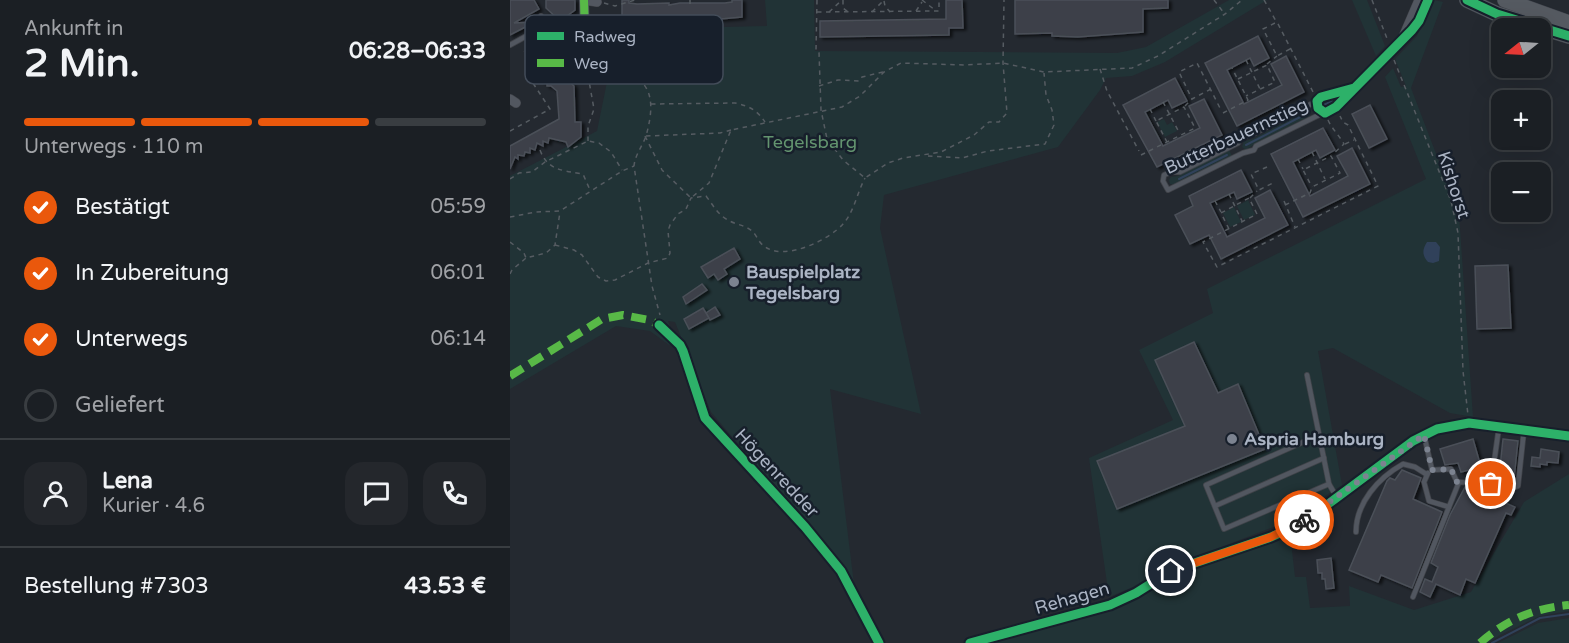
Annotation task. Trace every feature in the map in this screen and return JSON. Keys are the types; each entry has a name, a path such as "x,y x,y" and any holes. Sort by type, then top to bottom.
{"main road":[{"path":"1467,0 1497,14 1569,36"},
{"path":"1505,0 1538,8 1569,23"}],"street":[{"path":"584,15 584,0 597,2"},
{"name":"Butterbauernstieg","path":"1403,38 1419,0"},
{"name":"Butterbauernstieg","path":"1354,88 1325,95 1317,101 1318,108 1324,113 1336,107 1419,21 1428,0"},
{"name":"Högenredder","path":"659,324 683,351 705,418 805,527 841,571 879,643"},
{"name":"Rehagen","path":"970,643 1110,605 1136,593 1171,571 1289,529 1316,513 1336,496 1424,435 1437,429 1469,423 1569,436"}],"lane":[{"path":"510,45 525,37"},
{"name":"Butterbauernstieg","path":"1317,101 1245,136 1238,143 1180,172 1164,175 1163,181 1168,190 1243,153 1254,150 1256,146 1324,113"},
{"path":"1238,143 1243,153"},
{"path":"1307,375 1329,484 1336,496"},
{"path":"1491,484 1499,427"},
{"path":"1449,507 1429,501 1424,482 1426,474 1432,470 1451,469 1457,482 1491,484 1511,489 1518,486 1524,430"},
{"path":"1319,435 1206,485 1224,529 1329,484"},
{"path":"1424,435 1432,470"},
{"path":"1215,506 1324,458"},
{"path":"1356,532 1356,520 1360,508 1384,476 1403,464 1415,467 1426,474"},
{"path":"1413,597 1460,482"}],"path":[{"path":"597,2 615,6 635,0"},
{"path":"817,0 816,50 819,52 821,110 827,139 843,160 865,178"},
{"path":"829,12 842,0"},
{"path":"842,0 843,8 849,12"},
{"path":"872,12 884,0"},
{"path":"884,0 890,12"},
{"path":"937,11 939,11 939,0"},
{"path":"691,198 706,196 718,213 752,230 763,246 773,250 791,252 824,238 843,224 865,178 888,163 903,158 941,153 974,135 988,122 999,122 1008,113 1003,63 1004,0"},
{"path":"1214,0 1225,14"},
{"path":"819,86 838,80 859,81 862,77 884,72 901,63 965,65 1003,63 1044,72 1132,68 1158,56 1225,14 1242,0"},
{"path":"1264,0 1317,101"},
{"path":"915,11 922,1 937,11"},
{"path":"817,12 937,11"},
{"path":"1277,22 1263,29 1277,56"},
{"path":"1238,79 1267,65 1290,49"},
{"path":"1246,60 1261,89"},
{"path":"1192,99 1179,72 1197,63 1222,111 1248,100 1232,68"},
{"path":"1246,96 1275,82 1267,65"},
{"path":"1100,69 1107,91 1139,151"},
{"path":"645,136 720,133 842,106 860,96 884,72"},
{"path":"923,156 962,158 988,151 1045,144 1054,125 1052,110 1046,96 1044,72"},
{"path":"510,131 550,109 534,84"},
{"path":"588,141 588,126 594,109 590,84"},
{"path":"643,84 648,89 651,104 645,136 634,166 648,263 660,316 659,324"},
{"path":"1156,121 1184,107 1192,99 1211,89"},
{"path":"1163,102 1180,135"},
{"path":"651,104 735,103 758,112 765,123"},
{"path":"1141,155 1195,128 1184,107"},
{"path":"1249,198 1257,214 1203,242 1217,267 1378,186 1348,125 1343,122 1336,107"},
{"path":"1150,110 1167,142"},
{"path":"1324,113 1332,129 1339,134 1344,144"},
{"path":"555,245 574,250 582,255 598,277 606,280 615,280 648,263 668,258 670,225 678,214 686,209 691,198 709,183 730,130"},
{"path":"645,136 662,170 691,198"},
{"path":"1303,170 1331,156 1344,144 1355,139"},
{"path":"510,179 519,173 532,172 545,162 588,141 598,143 611,152 622,171"},
{"path":"540,150 545,162 554,168 583,174 591,192"},
{"path":"1312,152 1326,180"},
{"path":"1284,206 1310,193 1312,187 1340,173 1331,156"},
{"path":"1298,159 1312,187"},
{"path":"510,217 536,212 560,211 622,171 634,166"},
{"path":"1259,190 1251,174 1267,167"},
{"path":"1221,213 1275,182"},
{"path":"1229,194 1243,222"},
{"path":"1215,201 1229,229"},
{"path":"1284,201 1284,206 1296,228"},
{"path":"510,274 526,258 546,253 555,245 560,211"},
{"path":"510,242 524,253 527,262"}],"green space":[{"name":"Tegelsbarg","path":"765,0 814,0 815,51 1117,53 1146,47 1229,0 1267,0 1165,62 1132,76 1106,78 1100,90 1058,147 884,195 880,228 921,414 830,389 854,584 849,574 711,412 675,322 668,321 676,343 669,345 650,331 616,326 510,389 510,176 597,131 607,84 723,84 723,27 767,26"},
{"path":"1352,0 1367,0 1385,46 1376,56"},
{"path":"1434,0 1443,2 1411,88 1459,214 1473,417 1450,413 1333,348 1318,351 1342,485 1284,523 1164,569 1133,587 1109,597 1089,458 1173,420 1139,350 1213,313 1207,289 1426,179 1385,77 1393,68 1401,87 1406,86 1395,59 1417,36"},
{"path":"1308,110 1310,116 1246,150 1242,147 1244,141 1253,139"},
{"path":"1164,119 1167,125 1172,122 1177,131 1165,137 1157,122"},
{"path":"1229,150 1232,156 1174,185 1170,184 1171,177 1178,176"},
{"path":"1248,200 1255,215 1244,220 1237,206"},
{"path":"1234,207 1241,222 1230,227 1223,213"},
{"path":"1569,474 1569,611 1540,616 1488,643 982,643 1109,609 1171,575 1228,555 1329,507 1332,516 1291,542 1295,577 1306,577 1310,608 1350,606 1349,586 1414,610 1471,592 1524,502"},
{"path":"1569,618 1569,643 1498,643 1538,623"}],"water":[{"path":"1427,242 1436,242 1440,247 1439,261 1433,263 1426,259 1423,252"}],"building":[{"path":"510,0 534,0 539,9 514,23 525,22 525,27 510,35"},
{"path":"546,0 575,0 575,10 568,15 554,15 546,8"},
{"path":"622,0 629,0 629,3 637,4 669,3 669,5 725,3 742,0 742,17 723,19 723,15 622,15"},
{"path":"946,0 962,0 963,28 949,28 949,35 820,37 820,21 946,19"},
{"path":"1015,0 1168,0 1168,8 1143,9 1143,32 1078,37 1052,36 1052,33 1015,34"},
{"path":"1258,36 1269,58 1254,66 1250,58 1227,70 1244,104 1282,85 1271,64 1286,56 1304,92 1237,126 1205,63"},
{"path":"1175,78 1187,101 1172,108 1168,100 1145,112 1163,146 1200,128 1189,106 1204,99 1222,135 1157,167 1123,105"},
{"path":"547,84 572,84 574,86 575,122 581,122 581,137 568,147 566,142 549,138 548,143 543,141 543,146 537,143 535,150 530,148 530,153 525,152 524,156 518,155 518,159 515,157 510,169 510,146 559,119 557,91"},
{"path":"1370,105 1387,139 1369,148 1352,114"},
{"path":"1323,128 1335,150 1320,158 1316,150 1293,162 1310,196 1348,176 1337,156 1352,148 1370,184 1303,217 1271,154"},
{"path":"1241,170 1252,192 1237,199 1234,192 1210,203 1227,237 1265,218 1255,198 1270,190 1288,225 1221,259 1209,235 1190,244 1175,215 1193,206 1189,196"},
{"path":"734,248 740,259 724,269 727,274 718,280 714,274 708,278 701,267"},
{"path":"1508,265 1511,328 1477,329 1475,266"},
{"path":"702,284 707,290 686,304 683,297"},
{"path":"715,307 720,315 710,320 706,313"},
{"path":"703,308 709,318 689,329 684,319"},
{"path":"1194,342 1218,393 1238,384 1265,449 1117,509 1097,461 1185,426 1155,360"},
{"path":"1473,439 1481,467 1461,472 1458,463 1445,465 1440,449"},
{"path":"1503,439 1518,441 1514,479 1499,477"},
{"path":"1541,449 1559,452 1558,463 1547,462 1547,465 1540,464 1540,467 1531,466 1532,457 1540,458"},
{"path":"1402,470 1421,478 1413,499 1442,512 1412,588 1381,575 1378,582 1349,570 1387,481 1390,478 1395,480"},
{"path":"1465,487 1515,507 1511,515 1506,513 1475,583 1466,579 1460,595 1436,584 1430,597 1420,592 1425,579 1432,582 1438,567 1431,563 1450,515"},
{"path":"1331,558 1334,588 1326,589 1322,573 1318,573 1317,560"}],"waterway":[{"path":"1324,105 1332,101"},
{"path":"1246,145 1308,113"},
{"path":"1179,179 1227,155"},
{"path":"1492,643 1540,618 1569,614"}],"marked path":[{"path":"584,0 584,15"},
{"path":"510,376 602,319 623,315 649,320 659,325"},
{"path":"1480,643 1510,622 1532,612 1569,605"}],"cycle path":[{"path":"1354,88 1321,97 1317,101 1318,108 1325,113 1336,107 1412,30 1419,21 1428,0"},
{"path":"1467,0 1497,14 1569,36"},
{"path":"659,325 680,345 683,351 705,418 805,527 841,571 879,643"},
{"path":"970,643 1110,605 1136,593 1171,571 1289,529 1316,513 1413,441 1437,429 1469,423 1569,436"}],"way so far":[{"path":"1304,520 1424,435 1432,470 1451,469 1457,482 1491,484"}],"place":[{"name":"Bauspielplatz Tegelsbarg","path":"734,282"},
{"name":"Aspria Hamburg","path":"1232,439"}],"route":[{"path":"1171,571 1271,537 1304,520"}]}
